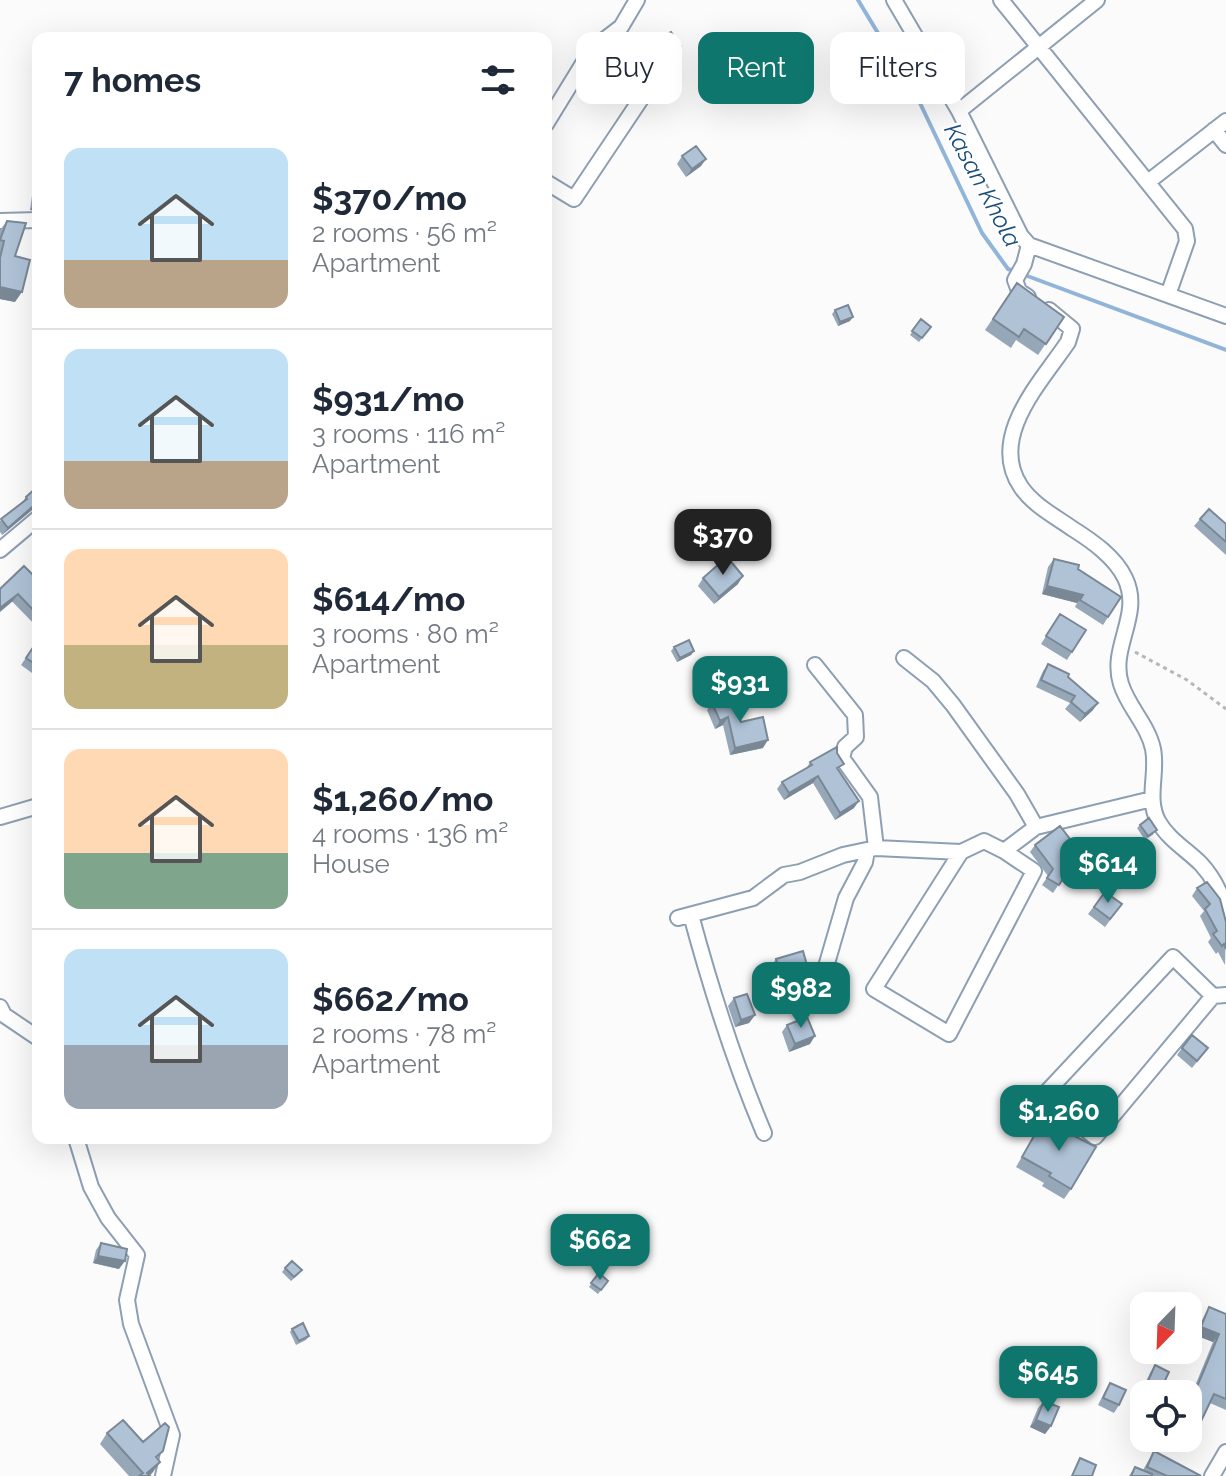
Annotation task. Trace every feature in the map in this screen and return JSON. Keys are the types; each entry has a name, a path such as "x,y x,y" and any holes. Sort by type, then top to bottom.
{"street":[{"path":"614,32 621,27 637,0"},
{"path":"894,0 959,111 1021,236 1029,245 1226,316"},
{"path":"1001,0 1040,45 1188,235 1168,295"},
{"path":"959,111 1097,0"},
{"path":"552,114 576,75"},
{"path":"552,186 574,199 638,104"},
{"path":"1148,182 1220,126 1226,145"},
{"path":"0,221 32,220"},
{"path":"1029,245 1024,264 1015,280 1019,291 1072,329 1068,342 1017,420 1011,452 1013,469 1021,487 1039,505 1114,560 1126,578 1132,597 1130,621 1121,645 1118,666 1121,685 1145,728 1153,750 1152,799 1158,820 1172,838 1202,865 1219,888 1226,911"},
{"path":"0,550 32,523"},
{"path":"904,658 933,681 953,705 1017,794 1036,827"},
{"path":"815,665 855,715 856,737 845,747 842,758 870,797 871,849 846,898 825,970"},
{"path":"1004,851 1036,827 1152,799"},
{"path":"0,817 32,808"},
{"path":"764,1133 740,1077 684,917 753,898 784,875 871,849 961,852 984,841 1034,871 949,1034 874,989 961,852"},
{"path":"1173,957 1220,995 1095,1137 1043,1096 1173,957"},
{"path":"0,1007 4,1015 32,1034"},
{"path":"78,1144 91,1187 108,1218 137,1255 127,1300 131,1324 172,1435 163,1476"},
{"path":"1212,1476 1226,1452"}],"path":[{"path":"1121,645 1187,680 1226,709"}],"building":[{"path":"696,146 706,159 692,169 682,156"},
{"path":"7,221 26,223 15,256 30,260 22,292 0,287 0,258 4,241 0,240"},
{"path":"1017,283 1064,317 1046,344 1024,329 1019,337 993,319"},
{"path":"848,305 853,317 840,322 835,310"},
{"path":"921,319 931,327 922,338 912,331"},
{"path":"32,492 32,507 8,528 1,519"},
{"path":"1209,509 1226,524 1226,542 1200,519"},
{"path":"727,557 743,576 719,597 703,578"},
{"path":"1054,559 1079,565 1078,569 1121,597 1108,617 1080,600 1083,595 1047,586"},
{"path":"24,566 32,574 32,609 18,594 0,608 0,589"},
{"path":"1060,614 1086,630 1072,652 1046,636"},
{"path":"689,640 694,651 680,658 674,647"},
{"path":"745,660 760,677 744,690 730,673"},
{"path":"1048,664 1069,674 1068,677 1098,703 1085,714 1071,702 1075,696 1041,680"},
{"path":"727,691 741,722 763,717 768,740 735,748 728,717 720,721 712,703"},
{"path":"837,747 844,764 837,768 859,801 840,813 818,776 789,793 782,782"},
{"path":"1149,818 1157,830 1148,836 1140,825"},
{"path":"1060,826 1073,843 1071,845 1089,865 1077,878 1069,870 1059,885 1047,878 1053,869 1035,845"},
{"path":"1207,882 1220,899 1226,922 1226,949 1213,934 1217,931 1205,909 1210,904 1197,888"},
{"path":"1105,892 1122,904 1110,919 1094,907"},
{"path":"803,951 809,972 782,979 776,959"},
{"path":"836,986 847,992 841,1004 830,998"},
{"path":"747,994 755,1015 741,1020 734,998"},
{"path":"807,1017 815,1036 795,1044 787,1025"},
{"path":"1192,1035 1208,1048 1197,1061 1182,1048"},
{"path":"1043,1120 1096,1147 1071,1189 1049,1176 1051,1173 1022,1157"},
{"path":"101,1243 127,1249 125,1261 98,1256"},
{"path":"292,1261 302,1270 294,1277 285,1268"},
{"path":"599,1273 608,1281 601,1290 591,1283"},
{"path":"1209,1307 1226,1314 1226,1399 1214,1394 1202,1419 1200,1380 1219,1334 1202,1327"},
{"path":"303,1323 309,1336 299,1341 292,1329"},
{"path":"1155,1365 1169,1372 1165,1380 1148,1380"},
{"path":"1110,1383 1126,1390 1119,1405 1103,1398"},
{"path":"1044,1401 1059,1407 1051,1426 1036,1420"},
{"path":"123,1420 143,1442 165,1423 169,1427 163,1451 156,1457 160,1462 147,1473 150,1476 139,1476 143,1473 107,1433"},
{"path":"1156,1452 1201,1476 1167,1476 1147,1467"},
{"path":"1080,1458 1096,1465 1092,1476 1072,1476"},
{"path":"1135,1467 1152,1474 1152,1476 1131,1476"}],"waterway":[{"name":"Kasan Khola","path":"858,0 919,101 982,233 1008,269 1014,271"},
{"name":"Kasan Khola","path":"1022,274 1226,350"}]}
